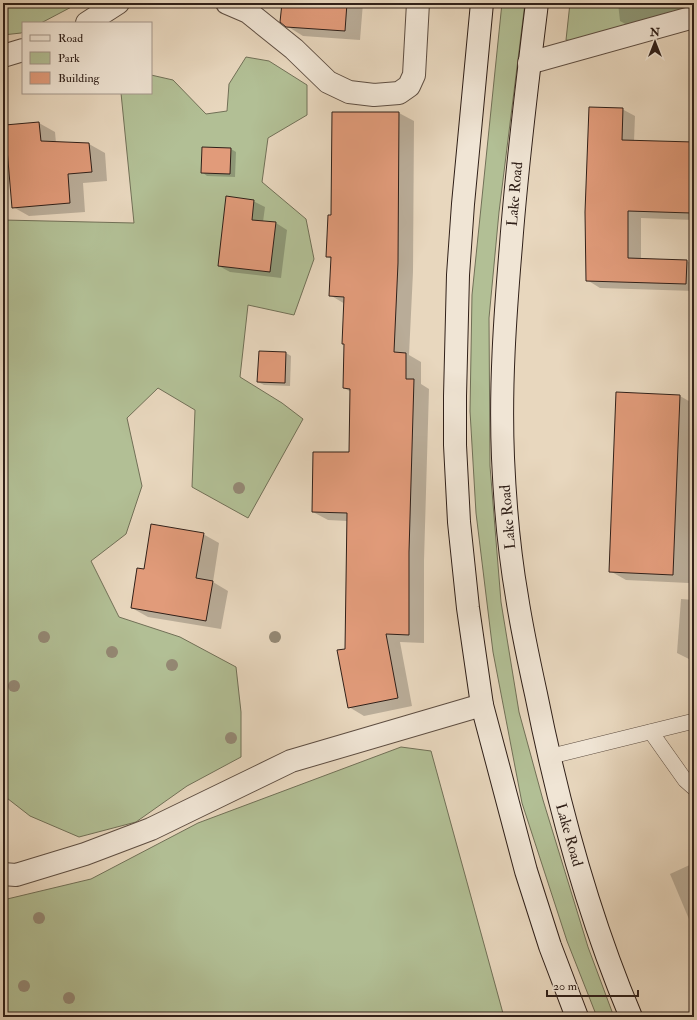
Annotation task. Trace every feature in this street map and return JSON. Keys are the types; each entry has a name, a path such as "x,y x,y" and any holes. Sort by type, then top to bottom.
{"main road":[{"path":"89,22 118,3"},
{"path":"227,3 248,12 294,50 328,82 349,92 374,95 399,93 409,86 414,75 418,3"},
{"path":"482,3 463,204 458,275 454,444 459,522 468,608 482,705 526,871 550,946 577,1017"},
{"name":"Lake Road","path":"537,3 513,207 507,284 503,365 503,457 509,533 517,597 548,757 574,857 621,994 631,1017"},
{"path":"529,62 694,17"},
{"path":"3,56 22,50"},
{"path":"3,874 16,875 37,869 85,854 144,831 291,761 482,705"}],"lane":[{"path":"548,757 694,721"},
{"path":"651,732 685,780 694,788"}],"green space":[{"path":"3,3 79,3 43,22 22,22 21,33 3,35"},
{"path":"502,3 525,3 499,212 489,318 490,466 501,602 519,712 543,800 588,947 614,1017 597,1017 567,941 522,803 493,652 476,513 470,411 472,295"},
{"path":"570,3 694,3 694,9 575,41 566,40"},
{"path":"246,57 269,61 307,85 307,115 268,138 262,182 306,219 314,259 294,315 248,305 240,377 282,403 303,419 248,518 192,487 195,410 158,388 127,418 142,486 126,534 91,561 119,617 180,637 236,667 241,712 241,757 187,786 136,822 79,837 30,816 3,795 3,220 134,223 121,94 152,94 152,75 173,80 206,114 227,111 229,84"},
{"path":"401,747 431,751 504,1017 3,1017 3,900 91,879 198,823"}],"building":[{"path":"282,3 347,3 345,31 286,27 280,22"},
{"path":"589,107 623,108 622,140 693,142 691,213 628,211 628,258 687,260 686,284 586,281 585,212"},
{"path":"332,112 399,112 398,263 394,352 406,353 406,379 414,379 409,552 409,635 386,634 398,698 348,708 337,650 345,649 347,513 312,512 313,452 349,452 350,389 343,388 344,344 342,344 344,297 329,296 331,257 326,257 328,215 331,215"},
{"path":"39,122 41,141 89,143 92,172 68,174 70,203 12,208 5,125"},
{"path":"202,147 231,148 230,174 201,173"},
{"path":"226,196 254,200 252,220 276,222 270,272 218,266"},
{"path":"259,351 286,352 285,383 257,382"},
{"path":"616,392 680,395 673,575 609,572"},
{"path":"151,524 204,533 196,578 213,581 206,621 131,608 137,568 144,569"}]}
